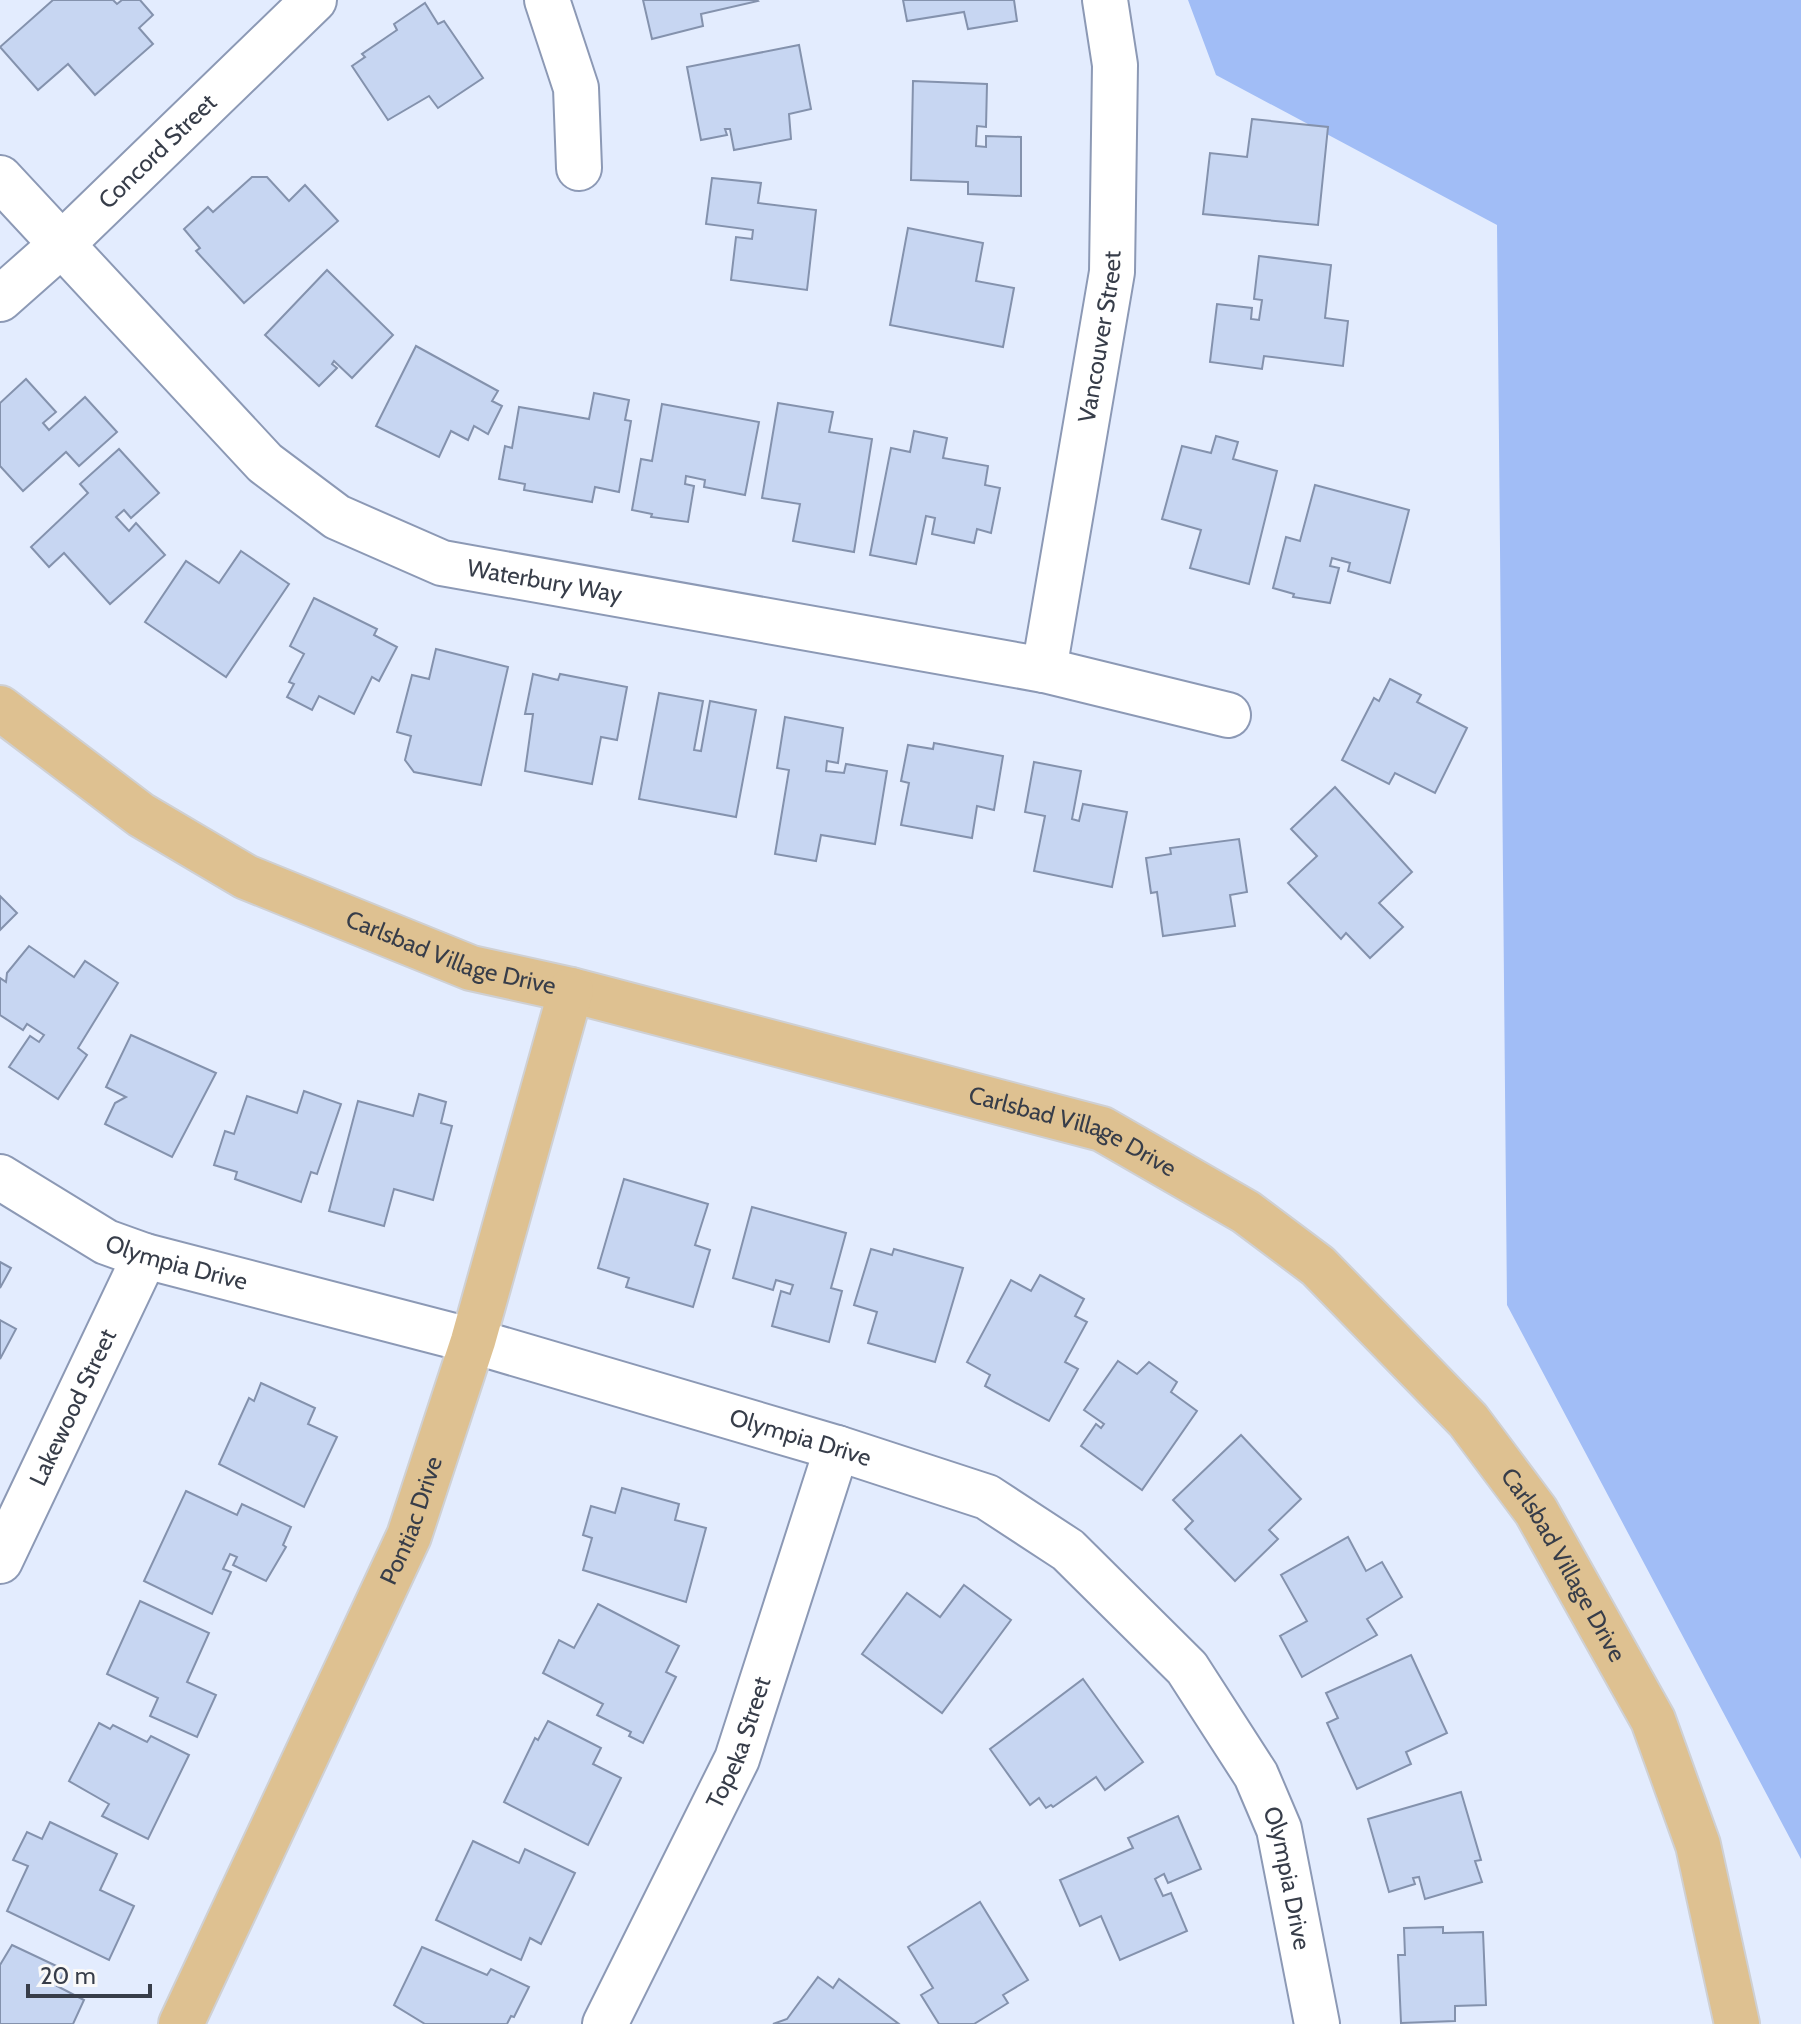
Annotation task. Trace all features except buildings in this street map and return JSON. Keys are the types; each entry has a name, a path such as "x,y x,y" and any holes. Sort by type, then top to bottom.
{"main road":[{"name":"Carlsbad Village Drive","path":"0,708 141,815 246,877 471,968 571,990 1102,1129 1246,1212 1318,1266 1468,1420 1527,1500 1653,1720 1698,1845 1737,2024"},
{"name":"Pontiac Drive","path":"181,2024 409,1536 473,1341 571,990"}],"street":[{"name":"Concord Street","path":"0,299 61,245 314,0"},
{"path":"547,0 576,88 579,168"},
{"name":"Vancouver Street","path":"1044,670 1112,272 1115,65 1105,0"},
{"name":"Waterbury Way","path":"0,178 265,463 337,517 416,552 442,563 1044,670 1228,715"},
{"name":"Olympia Drive","path":"0,1177 106,1242 145,1256 473,1341 837,1448 987,1497 1068,1550 1187,1668 1256,1775 1279,1829 1317,2024"},
{"name":"Lakewood Street","path":"0,1561 145,1256"},
{"name":"Topeka Street","path":"605,2024 737,1759 837,1448"}],"shaded area":[{"path":"1188,0 1801,0 1801,1859 1507,1305 1497,225 1216,75"}]}
